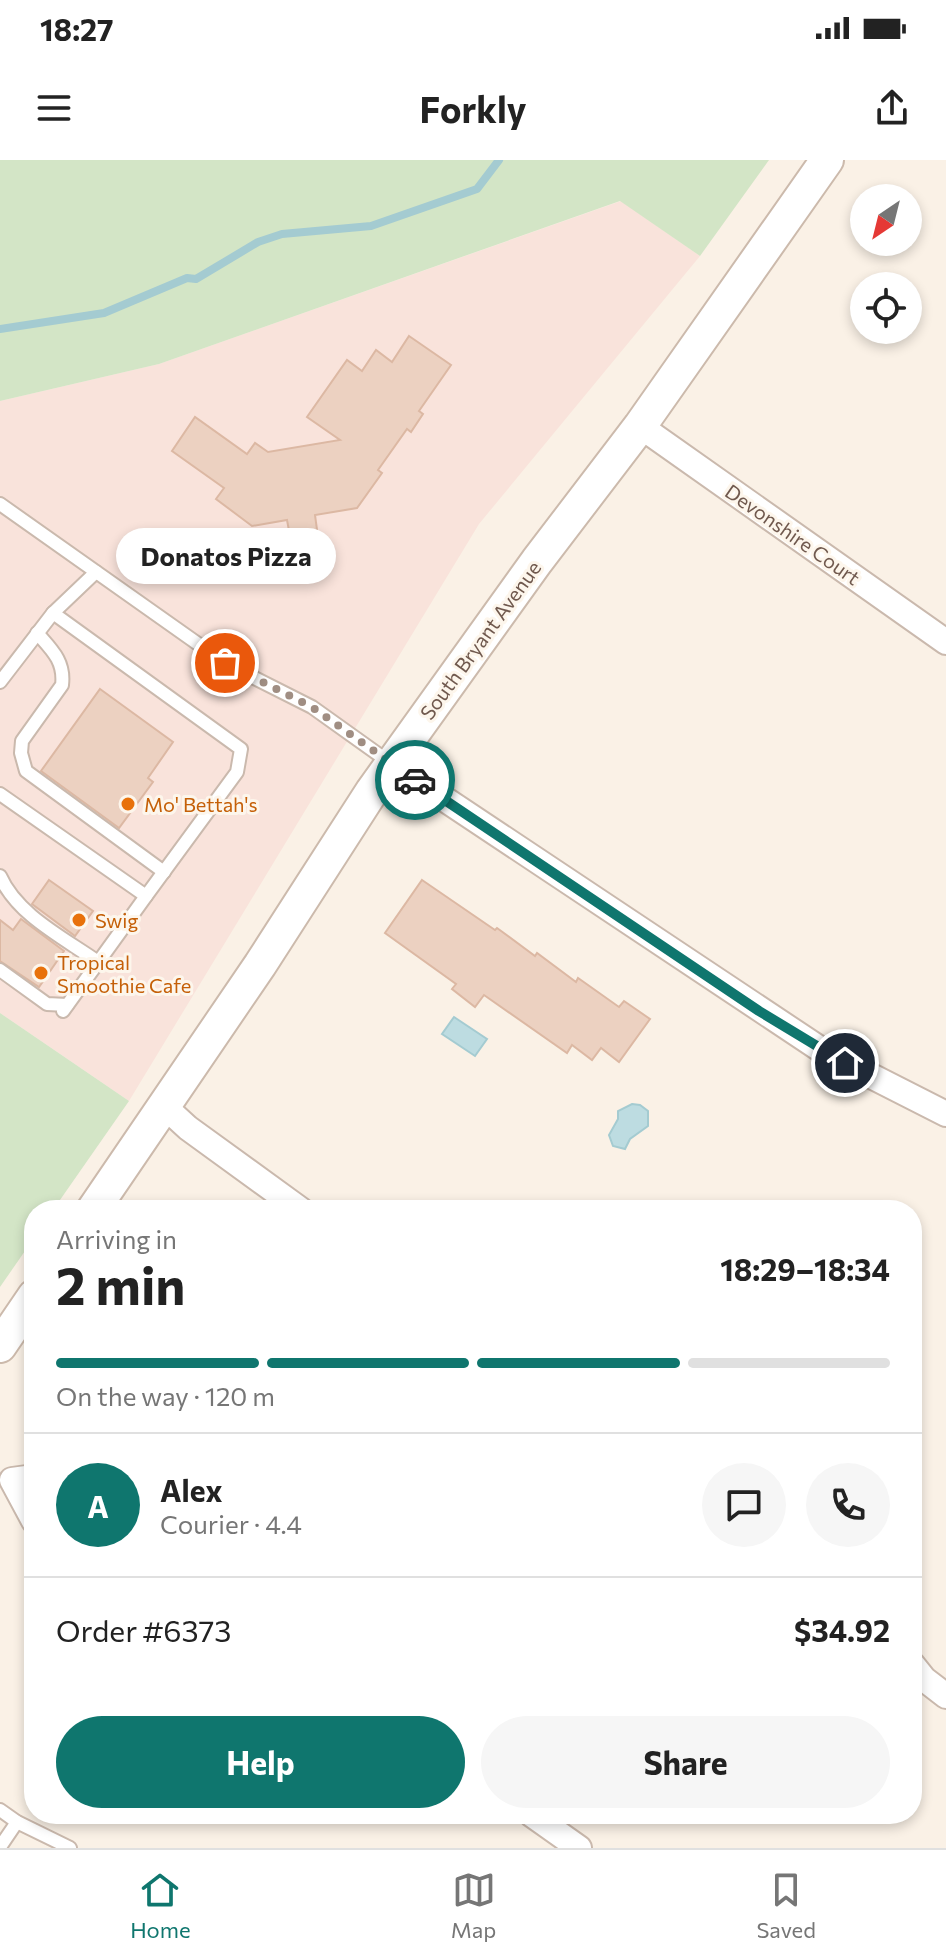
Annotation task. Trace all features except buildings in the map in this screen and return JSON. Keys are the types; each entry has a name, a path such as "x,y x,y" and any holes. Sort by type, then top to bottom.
{"main road":[{"name":"South Bryant Avenue","path":"100,1200 392,764 537,561 640,426 827,160"},
{"path":"0,1346 24,1311"}],"street":[{"name":"Devonshire Court","path":"640,426 946,642"},
{"path":"392,764 826,1053 946,1114"},
{"path":"164,1106 188,1128 287,1200"},
{"path":"15,1476 24,1497"},
{"path":"922,1676 946,1696"},
{"path":"545,1824 579,1848"}],"lane":[{"path":"0,504 225,663 312,707 392,764"},
{"path":"0,682 53,613 96,572"},
{"path":"0,970 47,1004 65,1008 237,772 241,749 53,613"},
{"path":"37,633 59,659 63,674 62,685 22,741 21,753 26,771 164,872"},
{"path":"0,794 146,896"},
{"path":"0,876 7,892 25,911 98,962"},
{"path":"0,1810 17,1822 70,1848"},
{"path":"0,1847 17,1822"}],"shaded area":[{"path":"621,201 700,256 479,524 129,1101 0,1013 0,401 159,364"}],"green space":[{"path":"0,160 769,160 700,256 620,201 159,364 0,401"},
{"path":"0,1013 129,1101 60,1200 24,1200 24,1252 0,1287"}],"water":[{"path":"454,1017 487,1039 475,1056 442,1034"},
{"path":"632,1104 648,1111 648,1126 630,1139 625,1149 613,1146 609,1135 618,1119 618,1111"}],"waterway":[{"path":"0,329 104,313 187,278 196,279 258,242 282,234 371,226 477,189 499,160"}],"way so far":[{"path":"225,663 312,707 415,780"}],"place":[{"name":"Donatos Pizza","path":"225,663"},
{"name":"Mo' Bettah's","path":"128,804"},
{"name":"Swig","path":"79,920"},
{"name":"Tropical Smoothie Cafe","path":"41,973"}],"route":[{"path":"415,780 759,1011 845,1063"}]}
